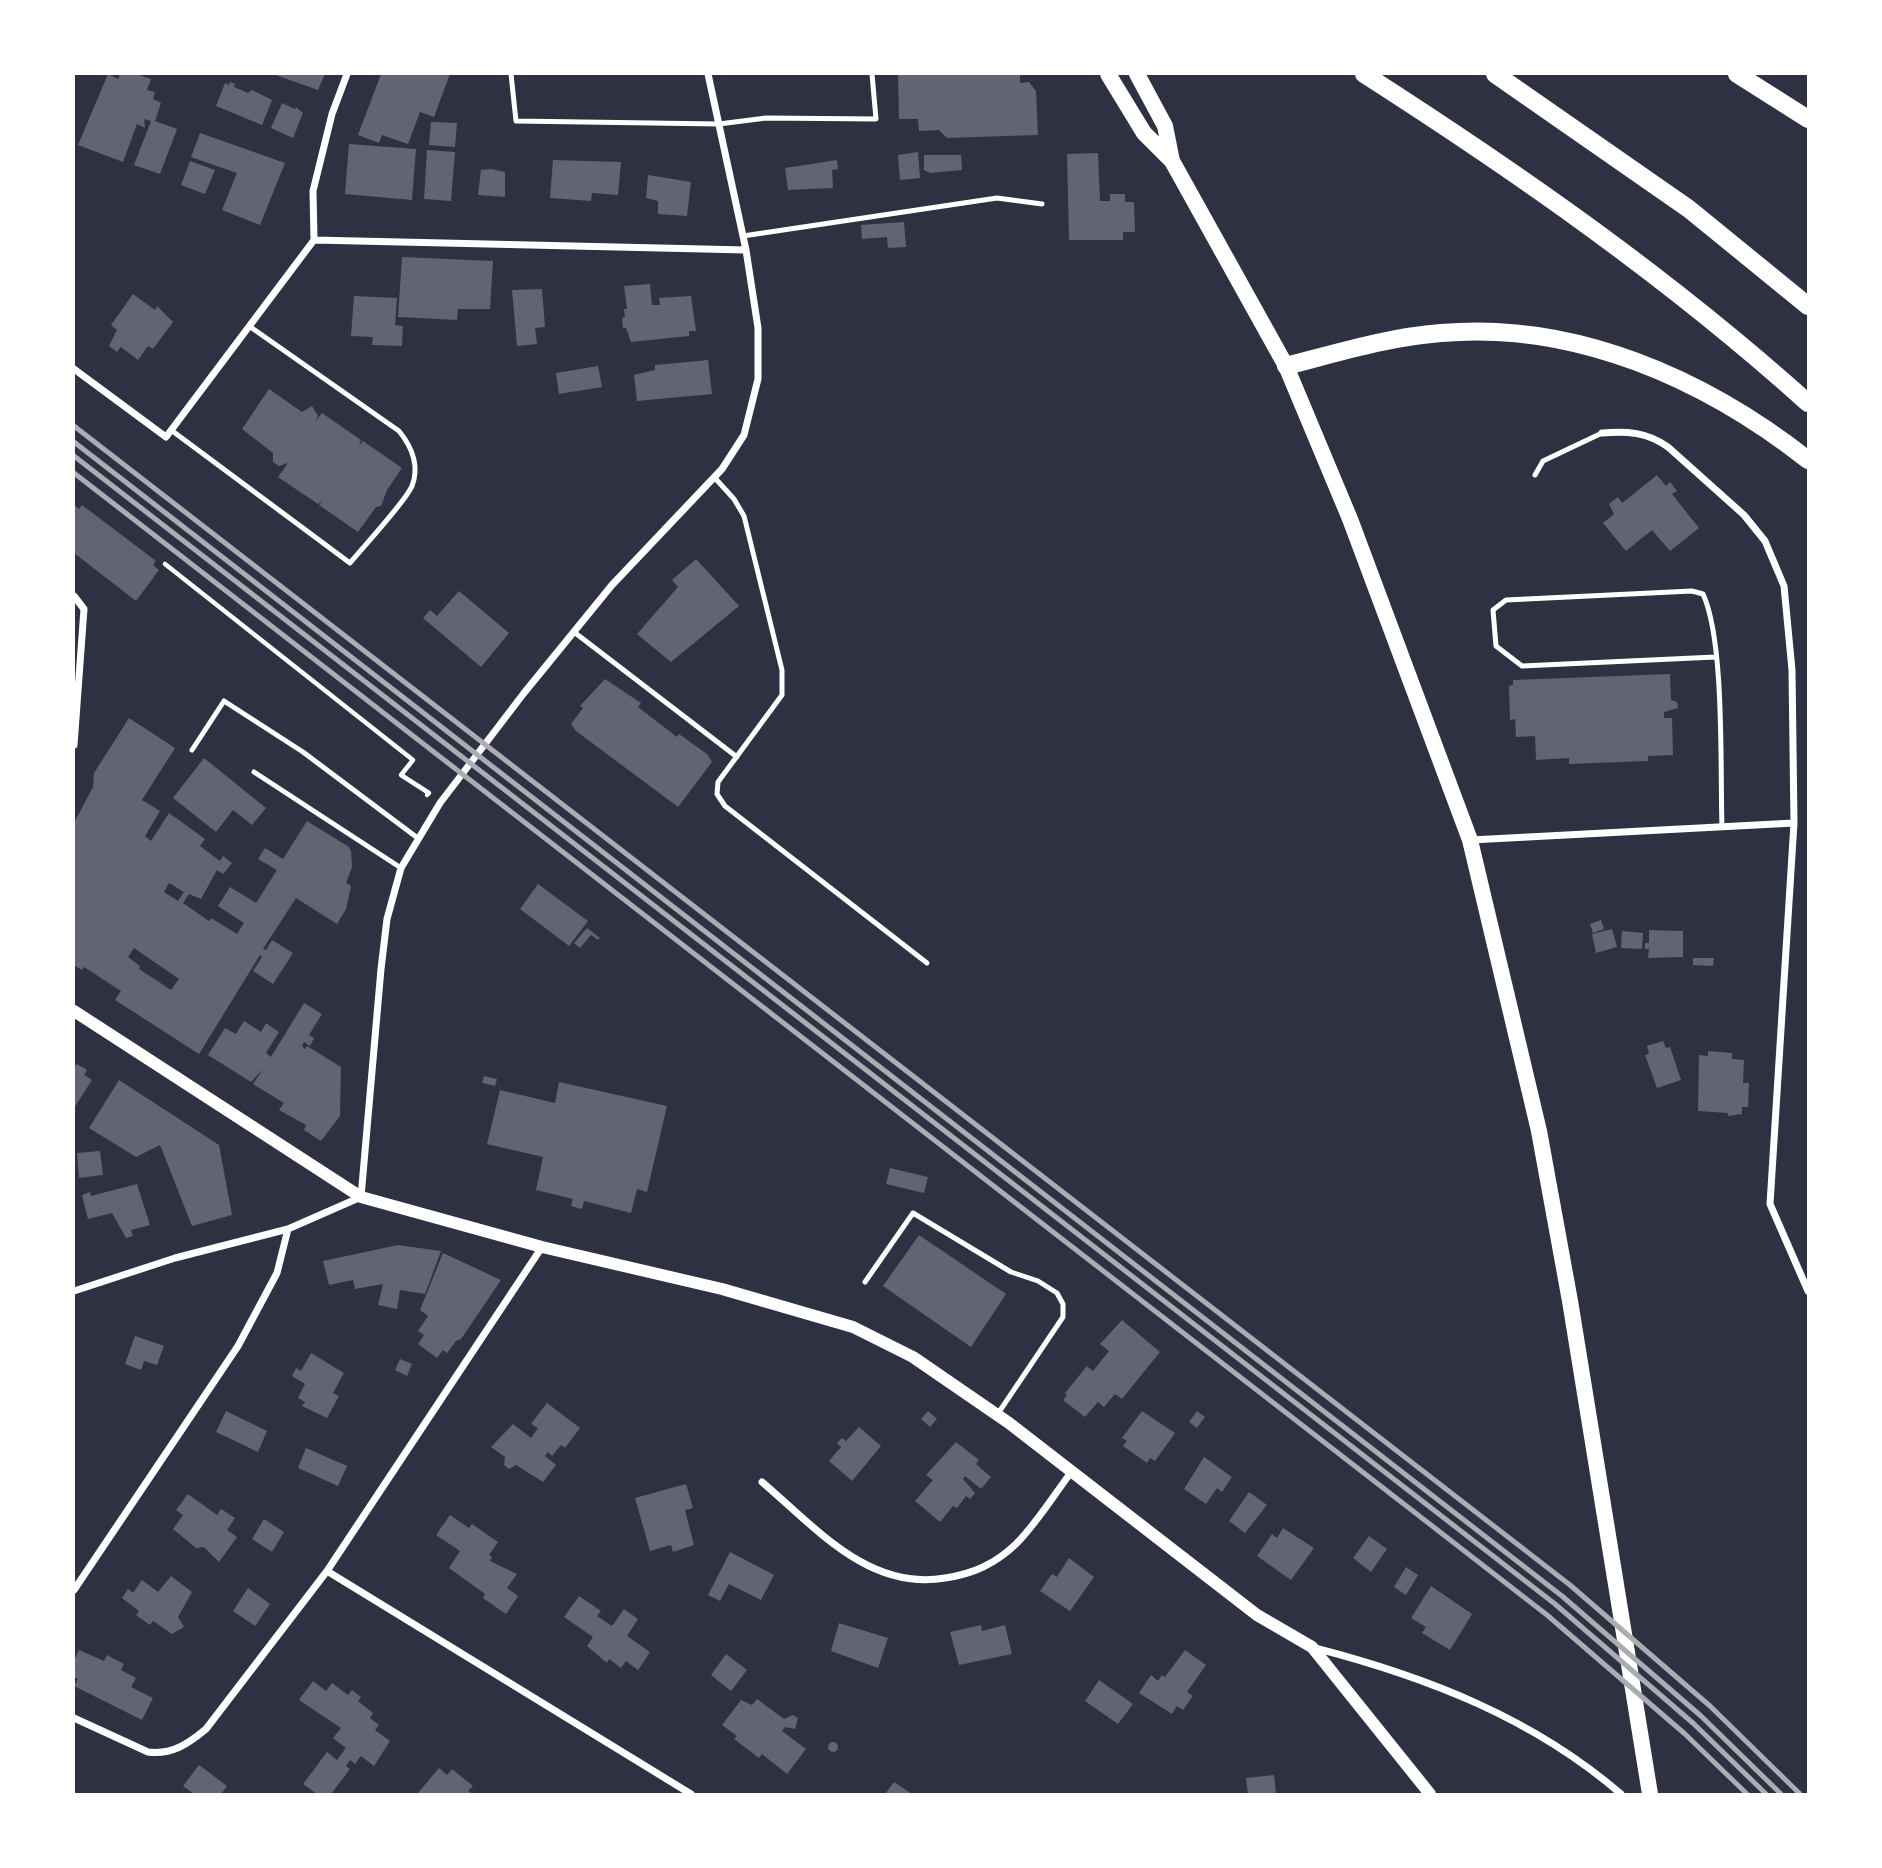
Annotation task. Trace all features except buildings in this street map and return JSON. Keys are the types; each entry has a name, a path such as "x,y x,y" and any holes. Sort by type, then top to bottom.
{"highway":[{"path":"1364,74 1529,182 1609,240 1751,352 1808,403"},
{"path":"1495,74 1689,209 1808,306"},
{"path":"1737,74 1808,119"},
{"path":"1286,366 1398,339 1442,333 1484,332 1557,340 1629,358 1696,387 1770,430 1808,460"}],"main road":[{"path":"1108,74 1144,133 1172,161 1286,366 1355,532 1470,840 1539,1131 1570,1301 1650,1794"},
{"path":"1137,74 1165,126 1172,161"}],"street":[{"path":"74,369 166,437 314,240 313,191 332,114 347,74"},
{"path":"360,1196 387,919 401,868 440,803 574,632 612,585 714,477 744,435 758,379 758,328 746,250 708,74"},
{"path":"314,240 746,250"},
{"path":"1602,433 1640,433 1656,438 1744,515 1765,541 1784,586 1792,670 1794,823 1770,1204 1808,1291"},
{"path":"74,596 84,609 74,745"},
{"path":"1470,840 1794,823"},
{"path":"74,1011 360,1196 542,1247 722,1289 853,1327 913,1357 998,1415 1257,1615 1312,1647 1422,1681 1509,1716 1567,1751 1621,1794"},
{"path":"74,1291 175,1258 288,1229 360,1196"},
{"path":"74,1590 238,1346 277,1273 288,1229"},
{"path":"74,1718 148,1752 159,1754 183,1746 206,1729 327,1571 542,1247"},
{"path":"762,1482 859,1561 882,1574 910,1581 973,1574 998,1559 1018,1542 1072,1471"},
{"path":"327,1571 691,1794"},
{"path":"1312,1647 1430,1794"}],"lane":[{"path":"511,74 516,121 719,124 766,118 876,119 872,74"},
{"path":"743,236 997,198 1042,204"},
{"path":"171,430 350,563 412,487 415,463 411,447 399,431 249,326"},
{"path":"1535,475 1543,461 1602,433"},
{"path":"714,477 734,499 744,516 782,670 782,695 718,782 717,794 724,806 928,963"},
{"path":"1715,657 1522,666 1496,646 1493,610 1506,600 1692,591 1703,594 1708,606 1715,657 1722,827"},
{"path":"574,632 737,757"},
{"path":"192,750 224,701 303,752 419,839"},
{"path":"254,772 401,868"},
{"path":"865,1282 913,1213 1011,1272 1038,1281 1057,1293 1063,1304 1063,1317 998,1415"}],"path":[{"path":"165,564 413,761 401,775 429,793 422,802"}],"railway":[{"path":"74,426 1570,1585 1710,1706 1800,1794"},
{"path":"74,442 1562,1596 1701,1716 1781,1794"},
{"path":"74,456 1555,1604 1694,1724 1766,1794"},
{"path":"74,473 1547,1615 1685,1734 1747,1794"}]}
